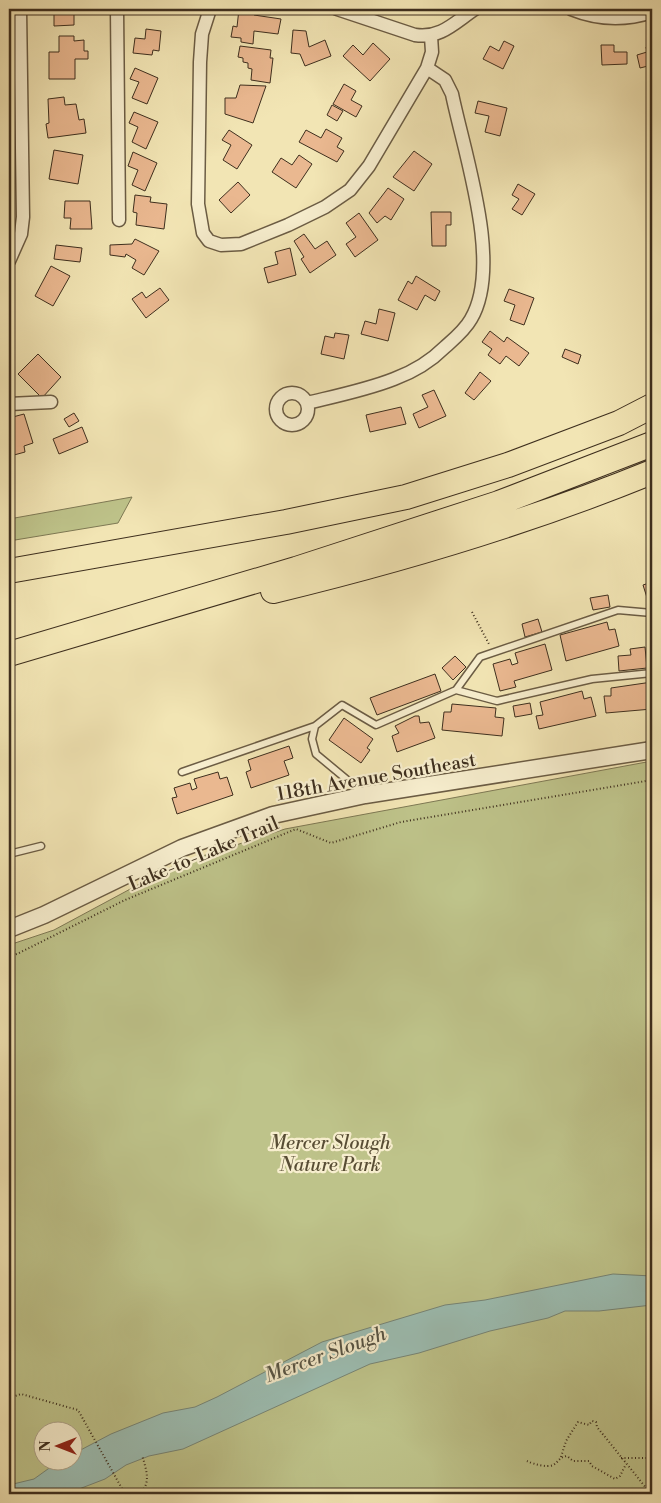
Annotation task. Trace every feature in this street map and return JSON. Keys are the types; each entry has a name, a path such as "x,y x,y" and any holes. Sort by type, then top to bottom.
{"highway":[{"path":"9,572 286,522 406,498 508,465 619,423 652,406"},
{"path":"36,647 296,569 498,504 652,444"},
{"path":"9,654 382,564 587,498 652,472"}],"street":[{"path":"9,261 21,234 23,217 20,9"},
{"path":"117,9 118,220"},
{"path":"210,9 202,34 200,62 198,204 200,222 209,241 221,245 242,244 325,207 350,190 369,166 426,68 432,52 431,36"},
{"path":"337,9 415,35 431,36 447,30 475,9"},
{"path":"571,9 609,19 639,16 652,12"},
{"path":"307,404 372,386 418,368 440,352 471,319 478,300 484,265 480,218 452,94 445,80 426,68"},
{"path":"9,404 51,402"},
{"name":"118th Avenue Southeast","path":"9,929 52,912 155,860 228,830 293,810 365,795 652,750"}],"lane":[{"path":"182,772 315,726 342,705 376,724 456,690 480,657 618,610 652,613"},
{"path":"456,690 497,701 592,680 652,673"},
{"path":"315,726 312,739 316,754 365,795"},
{"path":"9,854 41,846"}],"path":[{"path":"472,612 494,652"},
{"name":"Lake-to-Lake Trail","path":"9,956 17,954 125,900 296,829 331,843 401,822 652,780"},
{"path":"9,1398 21,1394 78,1410 125,1494"},
{"path":"528,1461 533,1464 553,1465 561,1456 566,1441 578,1422 590,1425 592,1421 596,1422 597,1427 651,1494"},
{"path":"139,1494 147,1484 148,1476 142,1455"},
{"path":"561,1456 567,1456 573,1461 588,1461 592,1466 614,1478 620,1476 626,1464"},
{"path":"621,1458 652,1458"}],"green space":[{"path":"132,497 118,523 9,541 9,519"},
{"name":"Mercer Slough Nature Park","path":"652,761 652,1494 9,1494 9,945 54,930 175,865 285,829"}],"water":[{"name":"Mercer Slough","path":"613,1274 652,1276 652,1305 599,1311 565,1311 548,1318 490,1331 419,1353 370,1364 183,1449 149,1456 126,1465 105,1479 66,1494 9,1494 9,1485 34,1479 46,1470 82,1470 82,1449 111,1434 163,1413 195,1407 322,1342 445,1305 485,1300"}],"building":[{"path":"49,9 83,9 83,11 74,11 74,25 54,26 54,12 49,12"},
{"path":"239,9 254,10 254,15 281,19 278,34 254,31 253,44 241,42 241,38 231,37 233,26 237,27"},
{"path":"146,29 161,31 159,51 153,50 152,55 133,53 135,38 145,39"},
{"path":"293,30 306,31 309,47 325,40 331,56 305,66 300,54 291,53"},
{"path":"59,36 74,36 74,41 84,40 84,51 88,51 88,59 75,59 75,79 49,79 49,52 59,52"},
{"path":"504,41 514,46 503,69 483,59 490,46 499,51"},
{"path":"373,43 390,59 370,81 343,56 353,45 363,55"},
{"path":"601,45 614,45 614,52 627,52 627,64 602,65"},
{"path":"652,45 652,65 640,68 637,55 647,52 646,47"},
{"path":"240,46 271,50 270,58 273,58 270,83 251,80 252,69 248,68 248,63 243,62 243,58 238,57"},
{"path":"135,68 158,78 147,104 132,98 139,82 130,79"},
{"path":"344,84 356,91 351,100 362,106 356,117 333,104"},
{"path":"240,85 266,86 253,123 225,114 225,98 236,98"},
{"path":"64,97 65,105 76,104 79,120 84,119 86,133 48,138 46,124 49,123 48,99"},
{"path":"478,101 507,108 500,136 485,132 489,116 475,113"},
{"path":"332,105 343,111 337,121 327,115"},
{"path":"134,112 158,122 146,149 132,142 138,127 129,123"},
{"path":"326,129 342,138 337,147 344,151 337,162 299,142 306,130 321,138"},
{"path":"229,130 252,145 237,169 223,160 231,145 222,140"},
{"path":"54,150 83,155 78,184 49,179"},
{"path":"414,151 432,164 414,191 393,177"},
{"path":"133,152 157,163 145,191 132,185 138,170 128,166"},
{"path":"299,155 312,164 296,188 272,172 281,158 292,165"},
{"path":"238,182 250,195 231,213 219,200"},
{"path":"518,184 535,194 522,215 512,209 519,199 512,195"},
{"path":"388,188 404,199 391,220 385,216 377,223 369,213"},
{"path":"135,195 151,197 150,202 167,204 164,229 136,225 137,213 133,212"},
{"path":"65,201 90,201 92,229 70,229 71,218 64,218"},
{"path":"431,212 451,212 451,225 446,225 446,246 432,246"},
{"path":"359,213 378,240 355,257 346,244 356,237 346,223"},
{"path":"304,234 315,249 327,241 336,255 310,273 301,259 304,257 294,241"},
{"path":"135,239 159,251 144,275 132,268 136,260 126,254 125,257 110,255 110,245 132,244"},
{"path":"56,245 82,248 80,262 54,259"},
{"path":"290,248 296,275 268,283 264,268 278,264 275,252"},
{"path":"51,266 70,276 53,306 35,296"},
{"path":"416,276 440,291 435,301 425,295 417,310 398,300 408,281 412,284"},
{"path":"160,288 169,300 146,318 132,299 142,292 146,298"},
{"path":"509,289 534,298 524,325 510,320 515,305 504,301"},
{"path":"379,309 395,313 388,341 361,334 365,321 376,324"},
{"path":"490,331 504,342 507,337 529,353 519,366 506,356 500,364 488,355 492,349 482,342"},
{"path":"335,333 349,335 344,359 321,354 325,336 334,338"},
{"path":"565,349 581,355 578,364 562,357"},
{"path":"38,354 61,377 42,398 18,374"},
{"path":"480,372 491,381 474,400 465,393"},
{"path":"434,390 446,416 419,428 413,414 428,407 422,395"},
{"path":"401,407 406,424 370,432 366,415"},
{"path":"74,413 79,421 69,427 64,419"},
{"path":"24,414 33,443 24,446 25,452 14,455 9,442 9,418"},
{"path":"82,427 88,442 59,454 53,439"},
{"path":"652,582 652,603 649,604 643,585"},
{"path":"608,595 610,607 593,610 590,598"},
{"path":"538,619 542,632 525,637 522,624"},
{"path":"607,622 609,630 615,629 619,646 566,661 560,635"},
{"path":"545,644 552,670 514,681 516,687 500,691 493,664 510,659 512,665 518,663 515,653"},
{"path":"645,647 647,668 619,671 618,656 631,655 630,649"},
{"path":"455,656 466,667 453,680 442,668"},
{"path":"435,674 441,691 377,715 370,698"},
{"path":"652,682 652,709 606,713 604,696 611,696 611,688"},
{"path":"582,691 584,699 591,697 596,716 539,729 536,716 543,715 540,702"},
{"path":"530,703 532,714 515,717 513,706"},
{"path":"452,704 496,708 495,717 504,718 502,736 442,730 444,712 451,712"},
{"path":"415,716 419,716 420,723 429,722 435,738 397,752 392,736 399,733 395,726"},
{"path":"344,718 373,739 367,748 370,750 361,763 329,740"},
{"path":"289,746 293,758 284,761 289,775 251,788 246,772 251,770 248,760"},
{"path":"218,772 220,779 227,777 233,795 177,814 172,798 177,797 174,788 190,783 192,790 197,788 194,779"}]}
